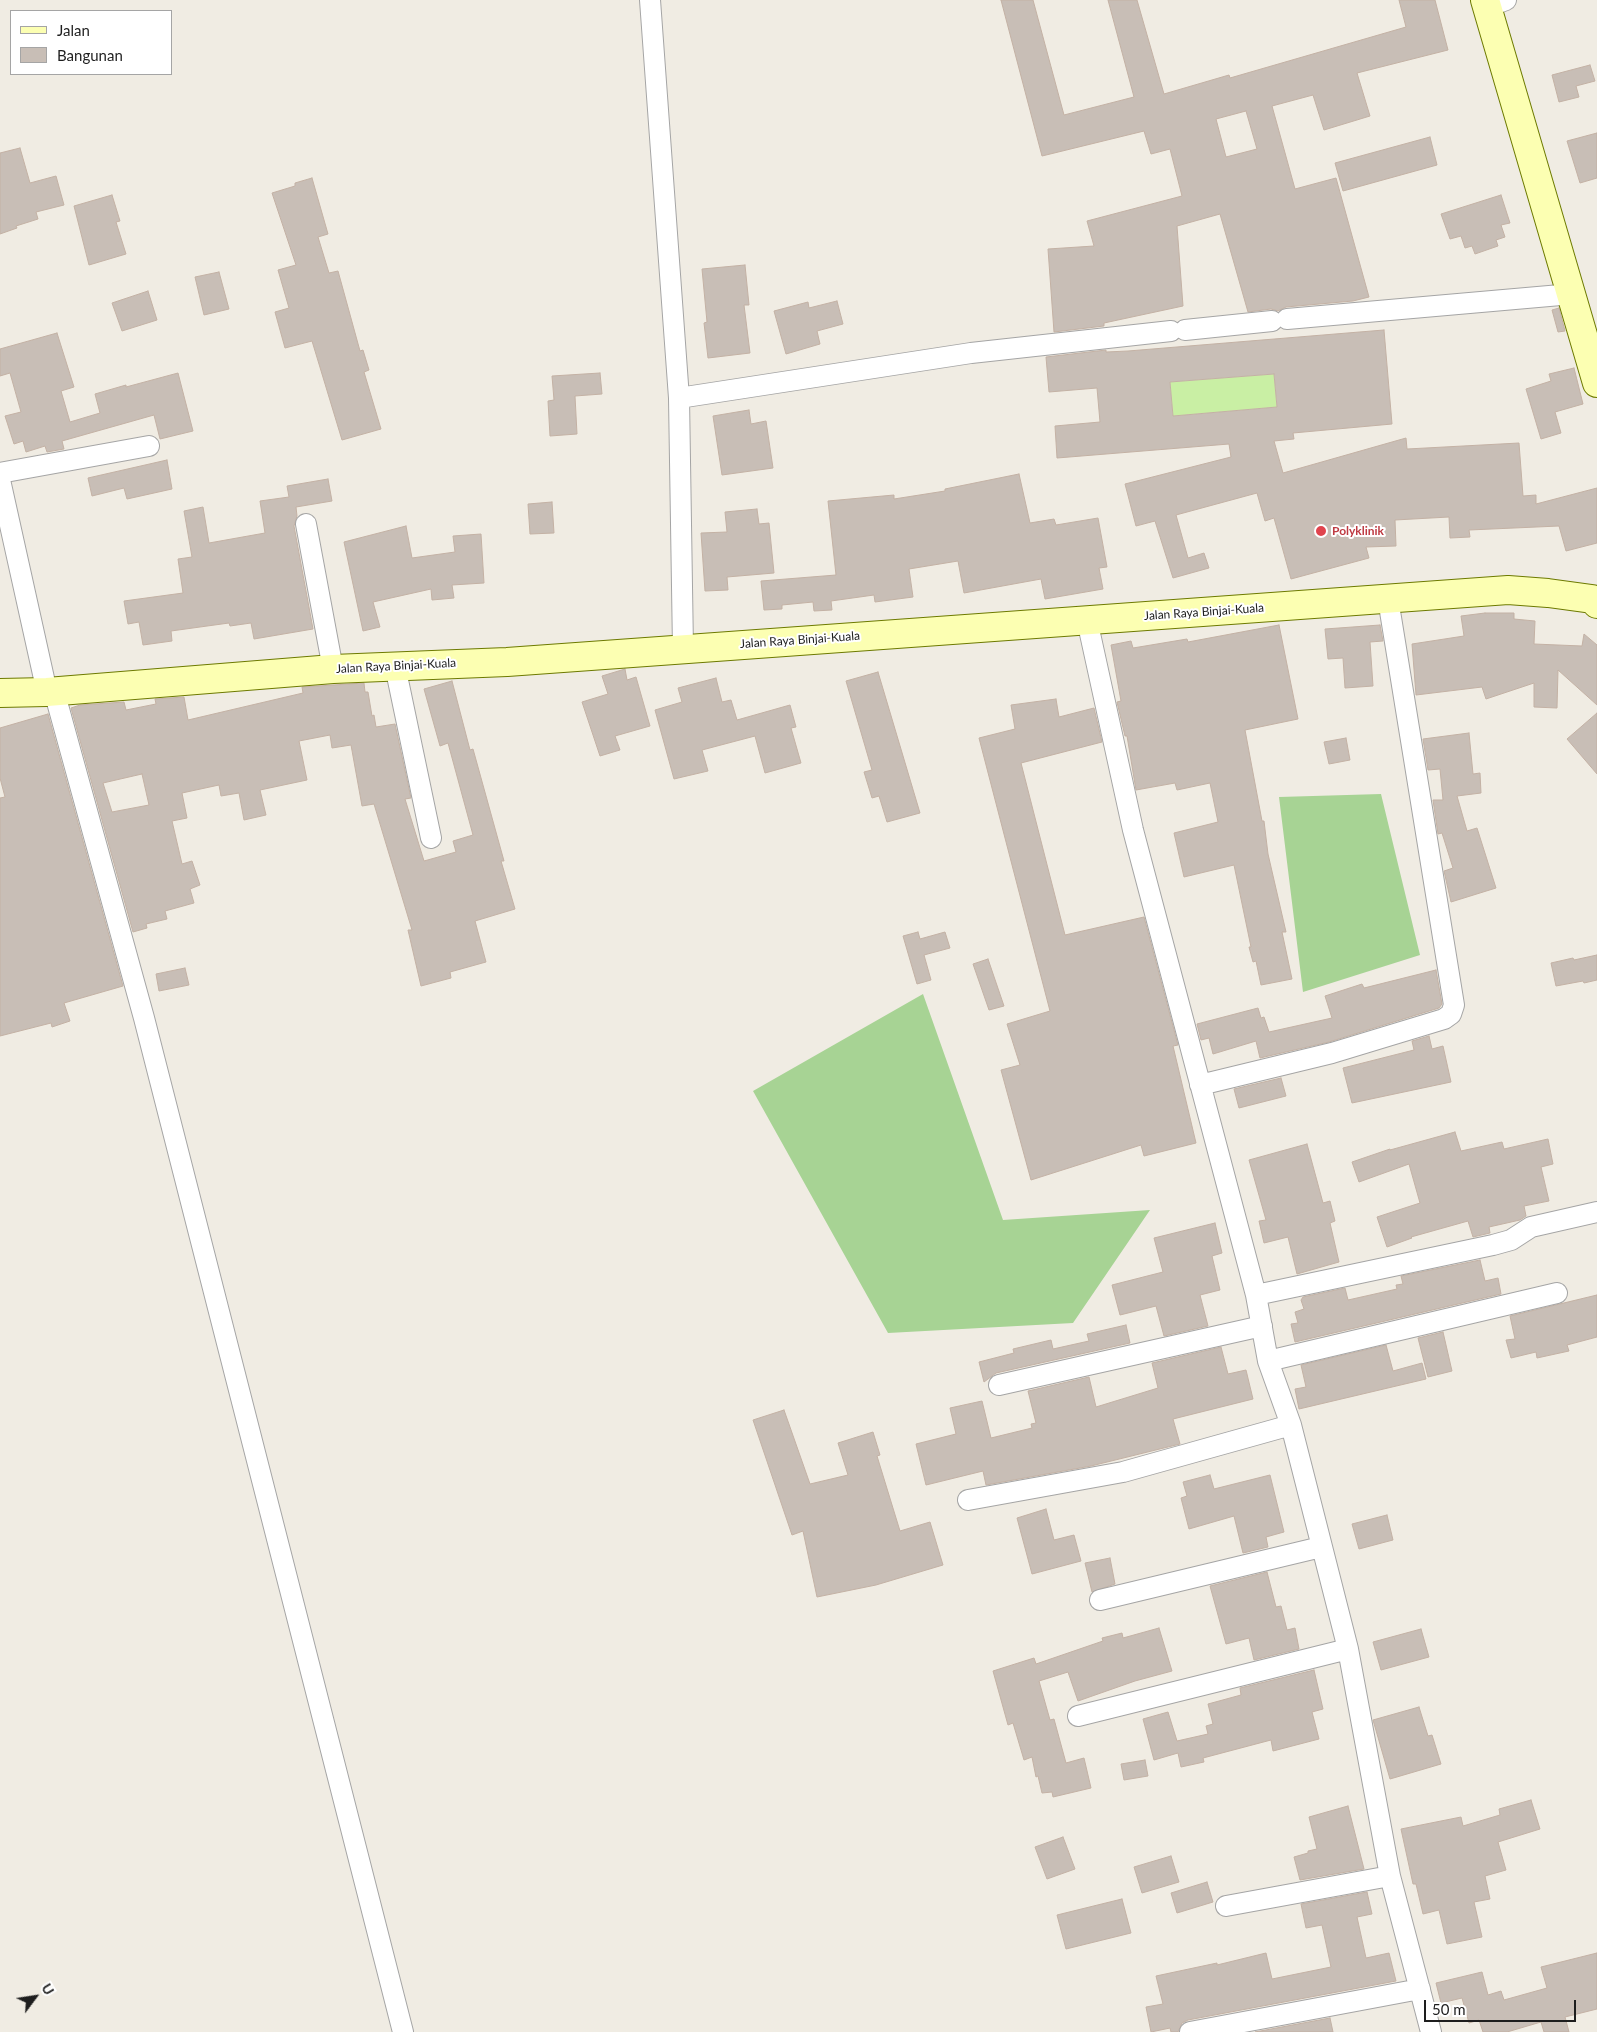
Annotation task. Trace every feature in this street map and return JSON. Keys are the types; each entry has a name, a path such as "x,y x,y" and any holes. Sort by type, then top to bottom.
{"main road":[{"path":"1493,2 1597,383"},
{"name":"Jalan Raya Binjai-Kuala","path":"0,693 51,692 333,669 507,662 1508,590 1548,593 1595,600"}],"street":[{"path":"650,0 679,398 684,649"},
{"path":"679,398 971,353 1279,320 1572,294"},
{"path":"0,473 149,446"},
{"path":"0,480 51,692 144,1018 403,2032"},
{"path":"306,524 333,669"},
{"path":"1200,1085 1332,1052 1444,1019 1451,1014 1454,1005 1388,599"},
{"path":"1087,620 1133,830 1256,1296 1268,1361 1291,1425 1348,1649 1390,1876 1431,2032"},
{"path":"394,666 431,838"},
{"path":"1256,1296 1511,1240 1531,1227 1597,1212"},
{"path":"1268,1361 1557,1293"},
{"path":"999,1385 1262,1326"},
{"path":"968,1500 1123,1472 1291,1425"},
{"path":"1100,1600 1321,1547"},
{"path":"1078,1716 1348,1649"},
{"path":"1226,1906 1390,1876"},
{"path":"1190,2032 1420,1989"}],"green space":[{"path":"1274,374 1277,407 1173,416 1170,382"},
{"path":"1381,794 1420,955 1303,992 1279,797"},
{"path":"923,994 1003,1220 1150,1210 1073,1323 888,1333 753,1091"}],"building":[{"path":"1001,0 1033,0 1064,115 1134,97 1108,0 1137,0 1164,94 1229,75 1230,78 1406,27 1399,0 1435,0 1448,50 1357,73 1370,116 1324,130 1313,95 1272,106 1295,189 1336,178 1369,297 1353,301 1286,307 1278,311 1271,309 1248,312 1220,214 1177,226 1183,306 1104,323 1104,326 1054,332 1048,249 1094,246 1087,221 1182,196 1170,149 1151,154 1144,131 1042,156","holes":["1246,111 1257,149 1226,157 1216,119"]},
{"path":"1590,65 1595,81 1576,86 1579,97 1559,102 1552,75"},
{"path":"1597,133 1597,178 1580,183 1567,141"},
{"path":"1430,137 1437,165 1343,191 1335,163"},
{"path":"20,148 30,183 56,176 64,205 36,212 38,219 16,226 17,228 0,234 0,153"},
{"path":"312,178 328,234 318,237 329,273 338,271 360,351 363,350 369,370 364,372 381,429 342,440 312,341 285,348 275,312 289,308 278,270 296,265 272,193 295,186 295,183"},
{"path":"112,195 120,221 116,222 126,254 89,265 74,206"},
{"path":"1501,195 1510,223 1501,225 1505,237 1496,240 1498,246 1475,254 1472,246 1465,248 1461,236 1450,239 1441,214"},
{"path":"745,265 749,305 744,305 750,353 708,358 704,323 707,322 702,269"},
{"path":"219,272 229,309 204,315 195,277"},
{"path":"148,291 157,320 122,331 112,303"},
{"path":"837,301 843,324 817,331 820,344 786,354 774,311 808,302 809,308"},
{"path":"1559,308 1565,331 1558,332 1552,310"},
{"path":"1384,330 1392,424 1293,433 1294,439 1274,441 1283,473 1406,438 1407,449 1519,443 1523,496 1536,495 1536,504 1597,488 1597,543 1566,551 1559,526 1469,530 1470,537 1450,538 1449,517 1395,520 1396,546 1366,547 1369,558 1291,579 1274,518 1265,521 1257,493 1176,515 1188,558 1204,553 1209,568 1173,578 1155,521 1136,526 1125,484 1231,457 1229,444 1057,458 1055,426 1100,422 1097,388 1049,392 1046,357 1106,350 1106,352","holes":["1274,374 1277,407 1173,416 1170,382"]},
{"path":"57,333 74,387 61,391 70,422 100,413 95,394 178,373 193,431 160,439 154,415 62,441 64,449 47,452 45,446 26,452 23,441 14,444 5,416 21,412 10,373 0,376 0,349"},
{"path":"1574,368 1583,404 1555,412 1561,433 1541,439 1526,389 1551,381 1549,374"},
{"path":"600,373 602,394 575,396 577,434 550,436 548,401 554,400 552,376"},
{"path":"749,410 751,424 766,421 773,468 722,475 713,416"},
{"path":"167,460 172,489 127,499 124,488 92,496 88,478"},
{"path":"1019,474 1030,523 1054,519 1056,525 1098,518 1107,567 1099,568 1103,589 1045,599 1041,579 964,593 958,561 909,569 913,597 875,602 874,595 831,601 832,610 814,611 813,602 782,605 782,609 764,610 761,581 836,575 828,501 894,495 894,499 945,491 945,489"},
{"path":"328,479 332,501 296,507 297,516 294,526 313,629 254,639 251,623 230,626 229,623 171,631 172,641 143,645 139,622 128,624 124,601 183,593 178,559 192,557 184,511 203,507 209,543 265,533 260,501 289,497 287,486"},
{"path":"552,502 554,533 530,534 528,504"},
{"path":"757,509 759,524 769,523 774,573 727,577 728,590 705,591 701,533 727,532 725,512"},
{"path":"406,526 412,558 455,552 453,536 481,534 484,583 452,585 454,598 432,600 431,589 373,602 380,627 363,631 344,542"},
{"path":"1485,613 1514,613 1514,619 1535,621 1534,644 1582,646 1584,634 1597,645 1597,705 1558,670 1557,708 1534,707 1534,683 1486,699 1482,687 1416,695 1412,644 1464,636 1461,616"},
{"path":"1279,625 1298,719 1245,730 1262,821 1264,821 1268,854 1286,932 1282,932 1292,979 1261,985 1256,961 1253,962 1249,947 1251,947 1234,865 1184,877 1174,833 1218,822 1210,783 1177,790 1175,783 1136,790 1127,736 1125,736 1117,702 1121,701 1111,645 1131,641 1133,648 1187,639 1188,642"},
{"path":"1380,625 1383,641 1370,642 1373,686 1345,688 1343,658 1328,659 1325,629"},
{"path":"625,669 627,680 636,677 650,726 615,736 620,750 600,756 582,702 608,694 602,676"},
{"path":"878,672 920,813 887,822 879,796 872,798 864,772 872,770 846,681"},
{"path":"716,678 722,702 731,700 737,720 790,705 796,727 791,728 801,763 765,773 755,736 702,750 708,771 674,779 655,710 682,702 678,688"},
{"path":"452,681 470,750 473,749 504,861 501,861 515,909 475,921 486,962 450,972 451,978 421,986 408,930 412,930 374,804 362,806 351,745 332,748 330,735 299,741 307,780 260,790 266,815 244,820 239,793 221,796 219,785 182,793 187,818 172,821 182,864 192,861 200,885 190,889 194,903 165,911 167,919 146,924 147,928 133,932 71,708 80,705 124,702 126,710 156,704 155,699 184,697 188,720 303,693 302,687 364,683 376,727 395,724 411,798 405,799 424,861 456,852 453,841 473,835 448,743 440,746 424,689","holes":["142,774 149,805 112,812 103,783"]},
{"path":"1056,699 1059,717 1094,708 1102,742 1021,763 1065,935 1144,917 1178,1045 1173,1046 1196,1143 1144,1156 1141,1145 1031,1180 1001,1070 1020,1065 1007,1024 1050,1011 979,738 1015,729 1011,705"},
{"path":"1597,713 1597,774 1567,739"},
{"path":"48,714 123,986 64,1003 70,1021 52,1027 51,1023 0,1036 0,798 5,797 0,778 0,728"},
{"path":"1469,733 1473,774 1480,773 1481,793 1457,796 1467,831 1477,828 1496,888 1451,902 1444,871 1453,868 1442,833 1438,834 1433,800 1443,800 1440,769 1428,770 1423,739"},
{"path":"1346,738 1350,760 1329,764 1324,742"},
{"path":"918,932 920,939 945,932 950,948 924,955 931,980 917,984 903,936"},
{"path":"1597,955 1597,980 1556,986 1551,963"},
{"path":"988,959 1004,1006 989,1010 973,964"},
{"path":"185,968 189,985 159,991 156,974"},
{"path":"1436,970 1442,1004 1439,1008 1329,1042 1260,1058 1256,1041 1213,1054 1209,1038 1201,1040 1197,1024 1258,1008 1261,1018 1264,1017 1269,1032 1332,1018 1325,996 1362,984 1364,988"},
{"path":"1429,1036 1432,1049 1443,1046 1451,1082 1352,1103 1343,1068 1414,1050 1412,1041"},
{"path":"1281,1078 1286,1096 1239,1108 1234,1089"},
{"path":"1455,1132 1461,1151 1502,1142 1504,1149 1548,1139 1553,1164 1541,1167 1549,1201 1524,1206 1526,1216 1520,1220 1489,1227 1490,1233 1473,1237 1468,1221 1411,1237 1387,1247 1377,1217 1420,1203 1409,1164 1359,1182 1352,1162 1390,1149"},
{"path":"1307,1144 1323,1203 1330,1201 1335,1221 1330,1223 1339,1262 1297,1274 1288,1237 1264,1243 1259,1221 1266,1220 1249,1160"},
{"path":"1215,1223 1222,1253 1212,1256 1220,1290 1200,1295 1208,1326 1164,1336 1156,1306 1120,1315 1112,1285 1163,1272 1154,1238"},
{"path":"1480,1260 1485,1281 1498,1278 1501,1294 1295,1342 1291,1324 1298,1323 1295,1312 1304,1309 1301,1300 1303,1297 1345,1288 1348,1300 1397,1289 1396,1285 1403,1284 1401,1276"},
{"path":"1597,1295 1597,1337 1567,1345 1569,1351 1537,1358 1536,1352 1511,1358 1506,1340 1515,1339 1510,1316"},
{"path":"1126,1325 1130,1343 996,1373 984,1382 979,1362 1014,1353 1013,1349 1051,1340 1053,1349 1089,1341 1087,1334"},
{"path":"1443,1332 1452,1371 1428,1377 1418,1338"},
{"path":"1386,1345 1393,1371 1422,1363 1426,1379 1299,1409 1295,1389 1306,1387 1301,1365"},
{"path":"1221,1347 1228,1374 1246,1370 1253,1399 1173,1419 1180,1444 1091,1466 986,1485 983,1471 926,1485 916,1444 956,1434 950,1408 982,1401 991,1438 1032,1428 1031,1424 1036,1423 1028,1391 1089,1377 1096,1407 1158,1388 1152,1363"},
{"path":"784,1410 810,1484 848,1475 838,1443 873,1432 880,1455 877,1456 900,1531 930,1522 943,1565 876,1585 817,1597 803,1531 792,1535 753,1420"},
{"path":"1210,1475 1214,1489 1270,1475 1284,1532 1266,1537 1268,1547 1243,1553 1234,1516 1189,1529 1181,1498 1187,1496 1183,1482"},
{"path":"1046,1509 1054,1540 1074,1535 1081,1561 1032,1574 1017,1518"},
{"path":"1387,1515 1393,1540 1359,1549 1352,1524"},
{"path":"1110,1558 1115,1584 1092,1592 1085,1563"},
{"path":"1267,1572 1276,1607 1281,1606 1287,1630 1295,1628 1299,1649 1254,1660 1249,1638 1226,1644 1210,1586"},
{"path":"1159,1628 1172,1671 1135,1681 1078,1701 1068,1672 1039,1681 1050,1720 1054,1719 1066,1763 1084,1758 1091,1788 1053,1797 1052,1792 1042,1793 1032,1757 1024,1760 1013,1723 1008,1725 993,1671 1034,1658 1036,1664 1103,1641 1102,1638 1122,1633 1123,1638"},
{"path":"1421,1629 1429,1657 1381,1670 1373,1642"},
{"path":"1314,1670 1323,1709 1312,1712 1319,1739 1273,1751 1271,1740 1203,1758 1204,1762 1181,1767 1178,1753 1154,1760 1143,1719 1168,1712 1177,1741 1208,1734 1206,1726 1213,1724 1208,1704 1241,1695 1240,1688"},
{"path":"1419,1707 1428,1736 1432,1735 1441,1764 1390,1779 1373,1720"},
{"path":"1145,1760 1148,1776 1124,1780 1121,1764"},
{"path":"1531,1800 1540,1829 1498,1842 1506,1870 1485,1876 1490,1899 1474,1902 1482,1937 1447,1944 1439,1910 1423,1914 1416,1884 1413,1884 1401,1829 1461,1817 1463,1826 1500,1815 1499,1809"},
{"path":"1348,1806 1364,1869 1300,1880 1294,1857 1317,1849 1309,1817"},
{"path":"1063,1837 1075,1869 1047,1879 1035,1847"},
{"path":"1171,1856 1179,1882 1142,1893 1134,1867"},
{"path":"1207,1882 1213,1902 1177,1913 1171,1893"},
{"path":"1367,1892 1372,1914 1357,1917 1366,1958 1389,1953 1396,1981 1188,2020 1182,2023 1178,2032 1171,2032 1170,2028 1151,2032 1146,2007 1163,2004 1156,1976 1217,1963 1217,1965 1266,1953 1272,1979 1331,1967 1322,1925 1306,1928 1301,1904"},
{"path":"1122,1899 1131,1933 1066,1949 1057,1915"},
{"path":"1597,1953 1597,2009 1565,2017 1569,2032 1544,2032 1541,2022 1507,2032 1483,2032 1479,2020 1469,2023 1462,1998 1441,2003 1436,1983 1482,1972 1488,1995 1501,1991 1504,2000 1547,1988 1541,1967"},
{"path":"1330,2018 1333,2032 1255,2032"}],"place":[{"name":"Polyklinik","path":"1321,531"}]}
